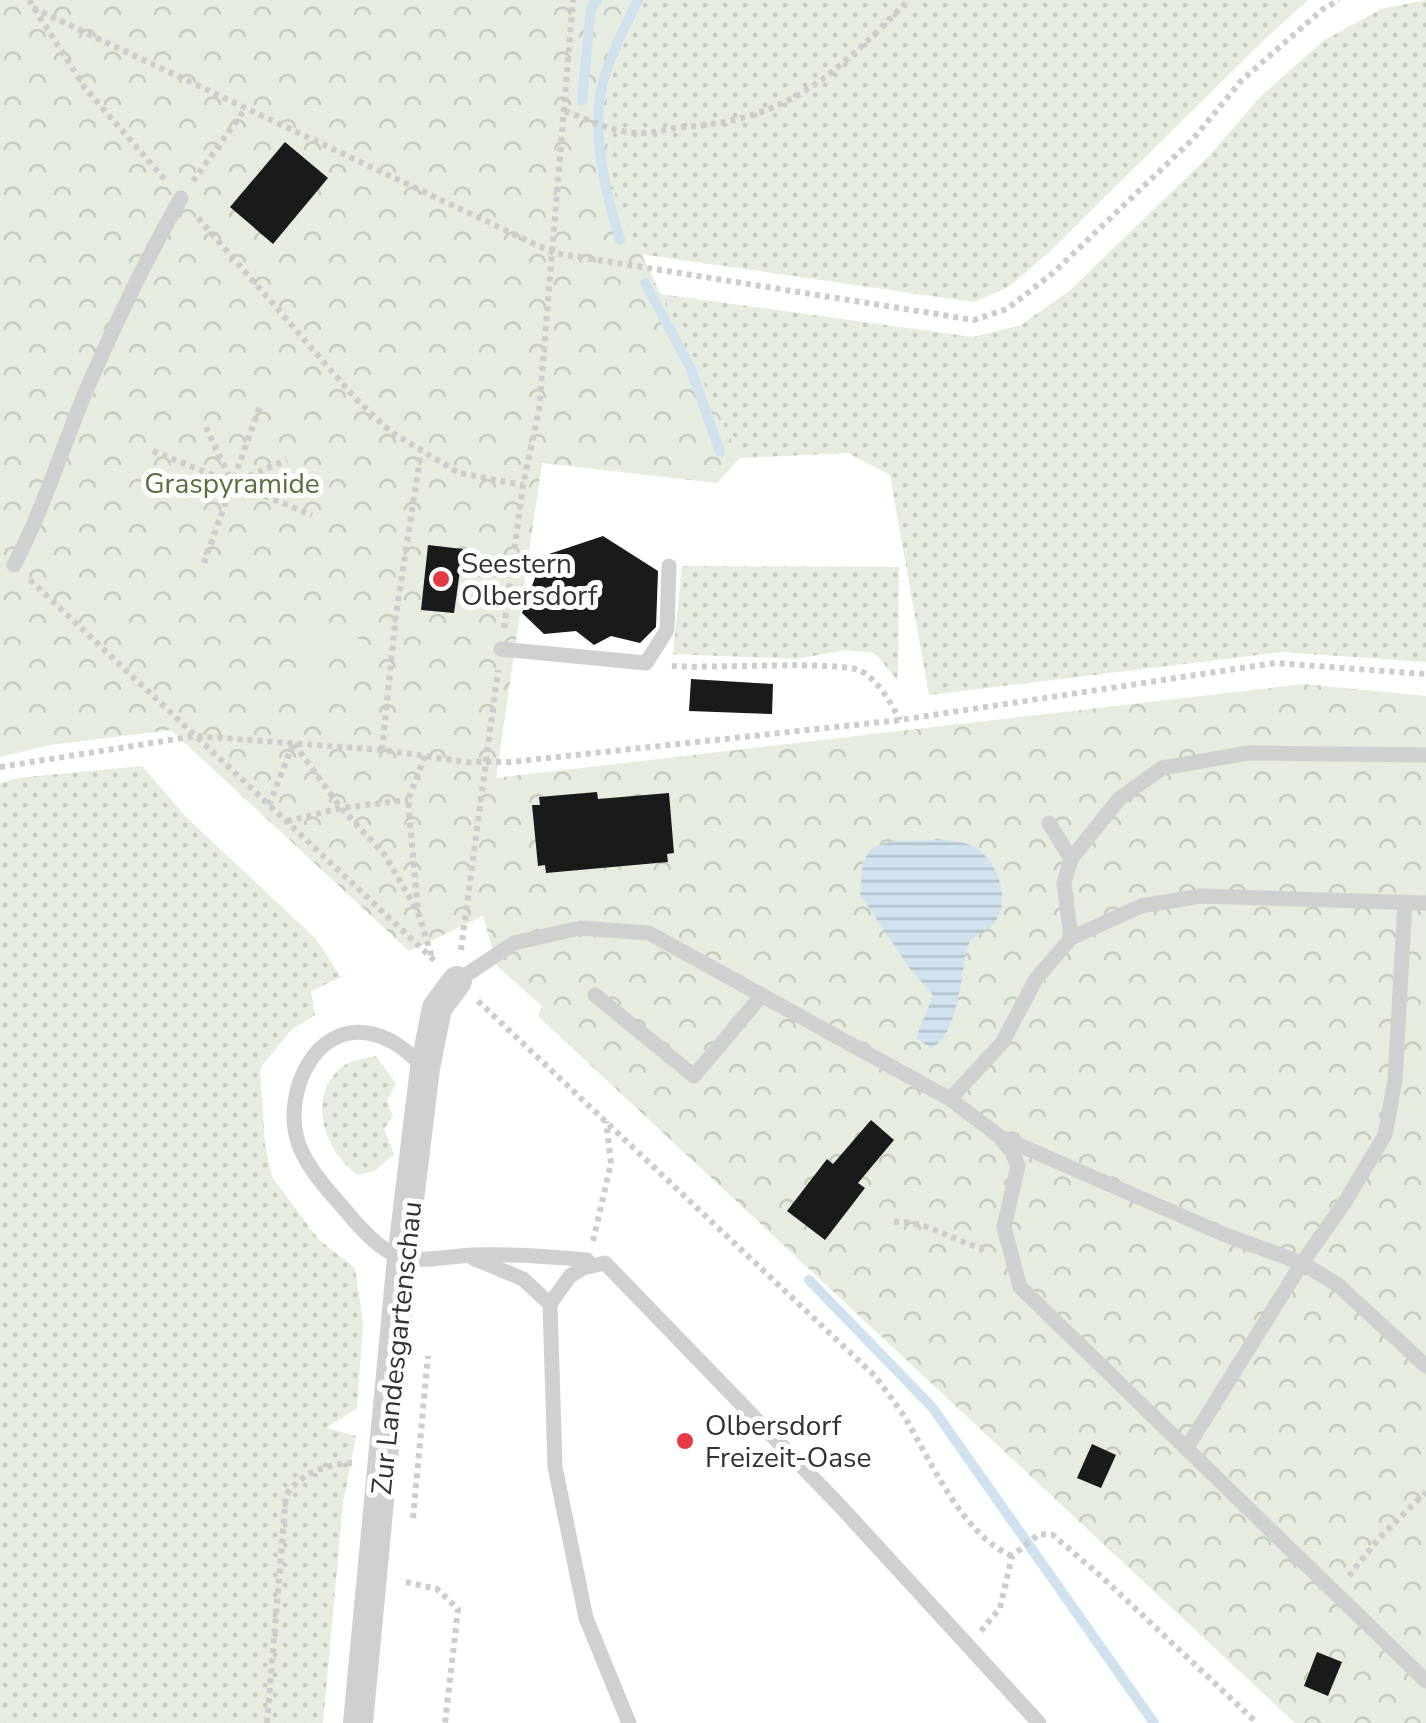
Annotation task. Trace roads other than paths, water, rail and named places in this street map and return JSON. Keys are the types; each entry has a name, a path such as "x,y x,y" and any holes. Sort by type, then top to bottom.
{"street":[{"name":"Zur Landesgartenschau","path":"358,1723 424,1068 437,1008 457,982"}],"lane":[{"path":"14,565 32,530 89,384 150,252 181,198"},
{"path":"501,650 646,664 668,630 669,566"},
{"path":"1071,938 1064,883 1072,860 1120,798 1162,768 1248,753 1426,755"},
{"path":"1049,823 1072,860"},
{"path":"950,1099 1002,1044 1036,979 1071,938 1141,906 1201,896 1426,903"},
{"path":"1186,1448 1384,1135 1395,1080 1405,902"},
{"path":"457,982 514,943 580,928 649,933 950,1099 1000,1136 1223,1234 1302,1263 1338,1286 1426,1366"},
{"path":"595,995 694,1076 762,995"},
{"path":"424,1068 409,1052 380,1036 346,1033 333,1038 310,1060 294,1104 296,1137 328,1190 372,1238 402,1258 527,1254 587,1260"},
{"path":"1000,1136 1018,1166 1004,1227 1020,1287 1426,1681"},
{"path":"468,1255 523,1280 550,1304"},
{"path":"629,1723 586,1618 555,1467 550,1304 570,1276 604,1263 841,1507 1039,1723"}],"water":[{"path":"945,840 968,844 986,857 999,878 1002,902 994,923 969,944 953,1018 940,1041 931,1048 916,1038 933,995 911,970 860,894 863,862 871,849 891,841"}],"waterway":[{"path":"582,101 591,8 597,0"},
{"path":"620,240 602,164 599,105 609,64 638,0"},
{"path":"645,283 691,369 720,452"},
{"path":"809,1280 932,1407 1154,1723"}],"place":[{"name":"Seestern Olbersdorf","path":"441,579"},
{"name":"Olbersdorf Freizeit-Oase","path":"685,1441"}],"park label":[{"name":"Graspyramide","path":"232,483"}]}
